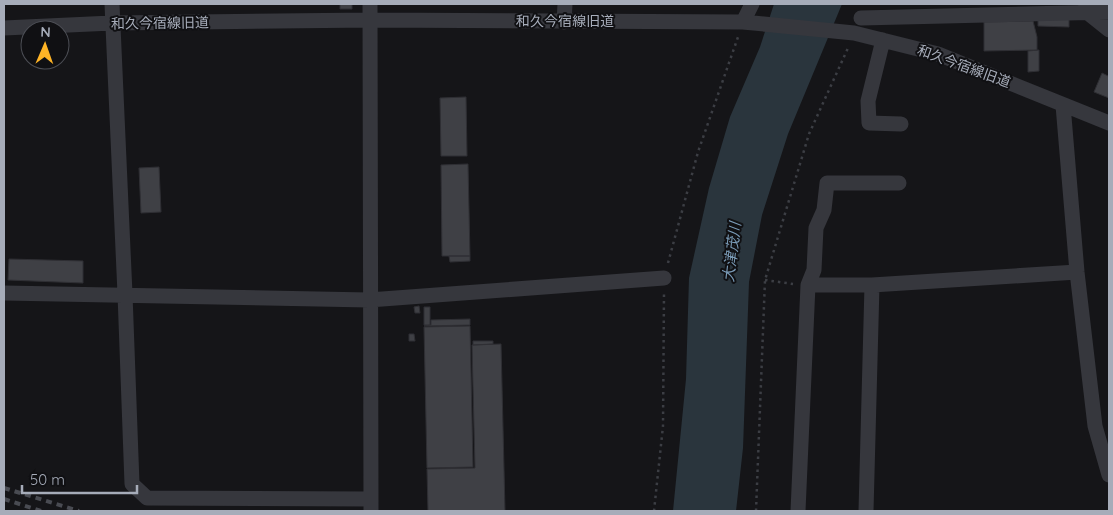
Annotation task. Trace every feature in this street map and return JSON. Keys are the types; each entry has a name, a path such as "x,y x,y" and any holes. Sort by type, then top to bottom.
{"street":[{"path":"112,4 132,484 147,498 370,505 370,4"},
{"path":"564,22 565,4"},
{"path":"743,22 752,4"},
{"path":"1082,8 1109,30"},
{"path":"854,33 864,11 1082,8 1109,12"},
{"name":"和久今宿線旧道","path":"4,28 112,23 370,20 743,22 854,33 938,54 1109,124"},
{"path":"884,40 868,101 869,124 901,124"},
{"path":"1063,105 1077,272 1095,426 1109,475"},
{"path":"798,511 808,285 814,270 816,228 824,210 828,183 899,183"},
{"path":"808,285 872,285 1077,272"},
{"path":"4,292 369,300 664,278"},
{"path":"866,511 872,285"}],"path":[{"path":"654,511 663,426 664,278 698,152 743,22"},
{"path":"756,511 765,280 809,134 854,33"},
{"path":"765,280 808,285"}],"water":[{"name":"大津茂川","path":"774,4 842,4 788,134 762,215 749,282 743,448 736,511 673,511 686,379 689,278 709,188 730,117 760,47"}],"building":[{"path":"340,4 352,4 352,9 340,9"},
{"path":"1069,17 1069,27 1038,26 1038,19"},
{"path":"1033,21 1037,37 1037,50 984,51 984,22"},
{"path":"1039,50 1039,71 1028,72 1028,51"},
{"path":"1102,73 1108,76 1109,74 1109,98 1094,92"},
{"path":"466,97 467,156 441,156 440,98"},
{"path":"468,164 470,256 442,256 441,165"},
{"path":"159,167 161,212 141,213 139,168"},
{"path":"449,256 470,256 470,261 450,262"},
{"path":"9,259 83,261 83,283 8,280"},
{"path":"419,306 420,313 415,313 414,307"},
{"path":"424,307 430,307 430,325 424,325"},
{"path":"470,319 470,325 424,326 431,325 431,320"},
{"path":"470,326 473,467 427,468 424,327"},
{"path":"409,334 414,334 415,341 409,341"},
{"path":"473,341 493,341 493,344 473,345"},
{"path":"501,344 505,511 428,511 427,469 475,468 472,345"}],"railway":[{"path":"4,488 79,511"},
{"path":"4,499 41,511"}]}
